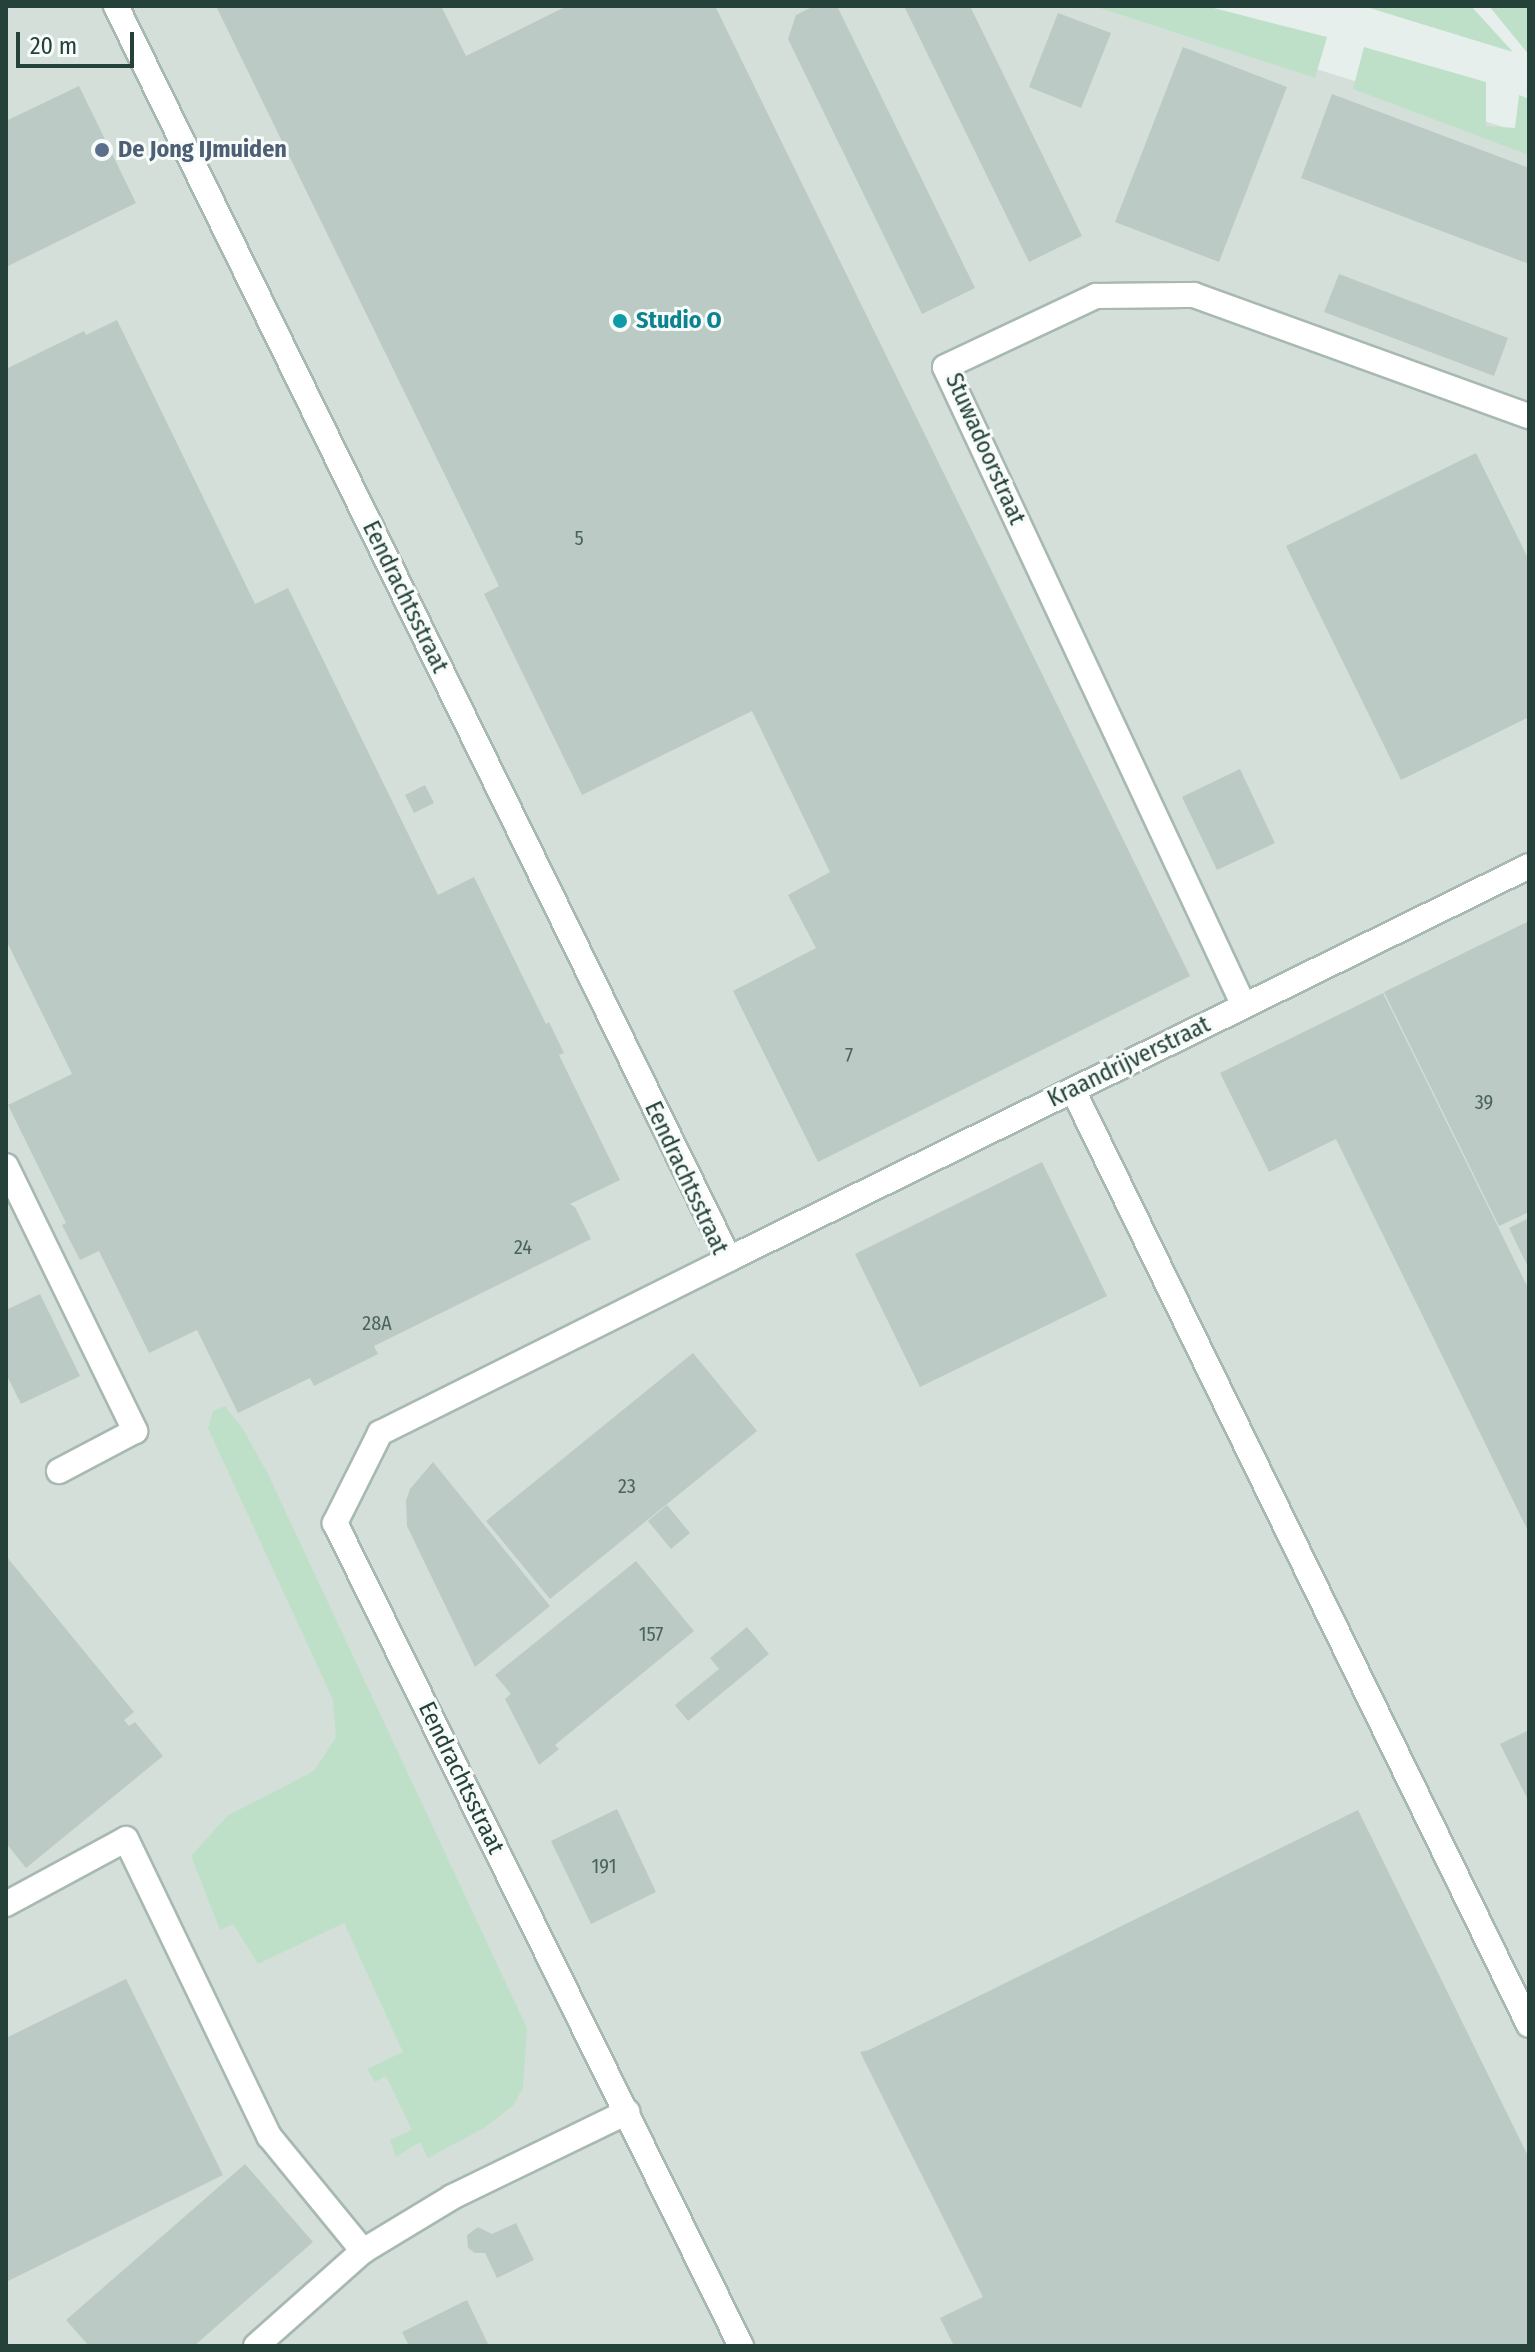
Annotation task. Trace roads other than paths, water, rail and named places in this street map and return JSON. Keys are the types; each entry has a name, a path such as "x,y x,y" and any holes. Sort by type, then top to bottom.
{"street":[{"name":"Eendrachtsstraat","path":"116,6 729,1259 380,1433 335,1523 741,2346"},
{"name":"Stuwadoorstraat","path":"1244,1006 945,367 1096,296 1194,295 1529,416"},
{"name":"Kraandrijverstraat","path":"729,1259 1529,866"},
{"path":"1073,1090 1529,2025"},
{"path":"6,1166 135,1431 59,1471"},
{"path":"6,1904 126,1839 269,2136 363,2251"},
{"path":"256,2346 363,2251 452,2197 627,2112"}],"place":[{"name":"De Jong IJmuiden","path":"102,150"},
{"name":"Studio O","path":"620,321"}]}
